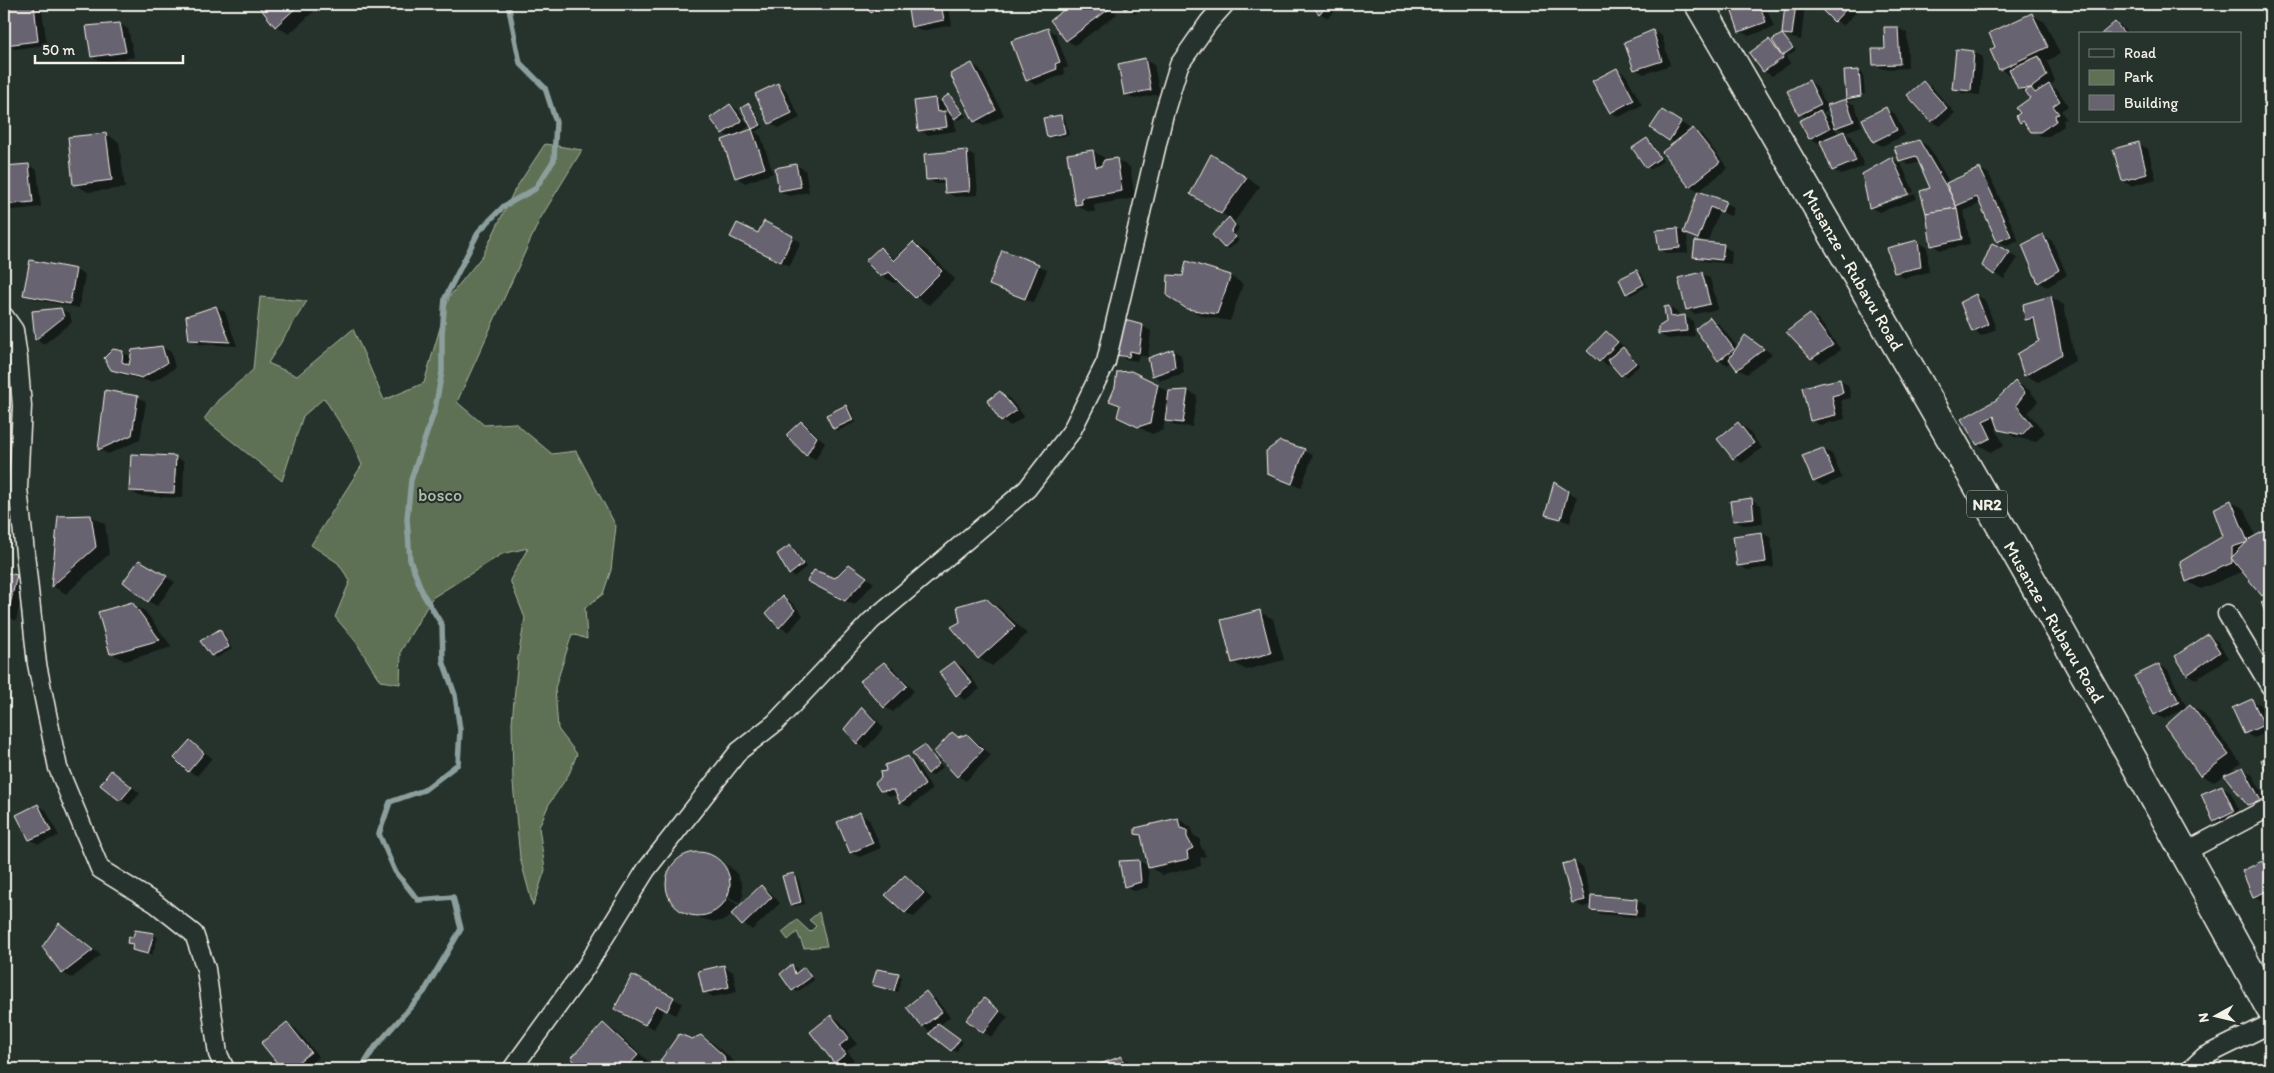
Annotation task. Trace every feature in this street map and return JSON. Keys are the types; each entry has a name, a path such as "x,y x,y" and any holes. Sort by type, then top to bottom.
{"highway":[{"name":"Musanze - Rubavu Road","path":"1699,4 1851,265 2185,852 2270,1008"}],"street":[{"path":"512,1069 586,967 646,870 740,751 775,723 871,621 1027,489 1070,432 1106,362 1164,114 1179,65 1209,22 1225,4"},
{"path":"4,316 14,330 18,358 22,406 18,488 37,664 58,768 100,869 155,903 194,934 206,969 218,1054 224,1069"},
{"path":"2227,614 2270,686"},
{"path":"2185,852 2270,807"},
{"path":"2190,1069 2205,1056 2270,1024"}],"green space":[{"name":"bosco","path":"545,144 582,150 540,219 457,402 484,425 515,423 552,454 576,451 616,526 611,570 603,594 585,608 587,639 572,634 555,688 558,729 577,754 569,774 549,804 539,827 545,870 533,906 520,858 513,783 512,722 518,657 525,618 510,580 528,548 502,554 432,598 401,651 400,684 380,681 356,642 335,617 350,581 338,563 311,545 362,465 352,442 324,398 303,416 282,481 204,419 218,400 253,370 260,297 307,301 268,363 297,376 353,329 384,400 424,383 449,297 483,255 514,191"},
{"path":"819,912 827,946 804,948 797,932 788,940 782,932 797,920 810,932 816,926 809,920"}],"building":[{"path":"4,4 34,4 38,41 5,45"},
{"path":"257,4 300,4 275,27"},
{"path":"862,4 880,4 871,13"},
{"path":"907,4 941,4 944,20 911,27"},
{"path":"1072,4 1106,4 1109,9 1066,41 1050,20"},
{"path":"1120,4 1132,4 1125,10"},
{"path":"1310,4 1330,4 1319,14"},
{"path":"1746,4 1759,4 1766,22 1739,32 1731,9"},
{"path":"1785,4 1796,4 1792,35 1782,34"},
{"path":"1828,4 1851,4 1834,22 1822,10"},
{"path":"2032,13 2048,47 1999,70 1990,50 1995,47 1989,33"},
{"path":"2115,22 2123,32 2103,32"},
{"path":"120,23 126,52 91,57 86,26"},
{"path":"1884,27 1898,27 1900,64 1873,65 1872,49 1885,49"},
{"path":"1048,28 1060,62 1055,64 1057,69 1026,81 1011,41"},
{"path":"1653,30 1662,61 1634,70 1624,42"},
{"path":"1782,34 1793,48 1782,56 1772,40"},
{"path":"1769,39 1783,58 1763,72 1749,53"},
{"path":"1956,49 1974,51 1971,91 1952,89"},
{"path":"2039,56 2047,76 2031,88 2018,89 2009,69"},
{"path":"1145,58 1151,90 1124,95 1118,64"},
{"path":"972,63 996,110 974,122 950,74"},
{"path":"1617,68 1634,100 1610,113 1592,81"},
{"path":"1859,70 1861,96 1846,99 1844,71"},
{"path":"1809,80 1821,104 1799,115 1787,91"},
{"path":"1923,81 1947,108 1931,122 1907,95"},
{"path":"778,83 792,113 769,124 755,94"},
{"path":"2049,84 2060,101 2053,106 2059,114 2055,115 2056,121 2040,132 2031,132 2023,121 2020,123 2016,116 2020,113 2016,108 2030,98 2025,91 2031,88 2035,93"},
{"path":"949,94 963,113 954,119 941,100"},
{"path":"935,98 937,112 945,111 947,127 918,131 914,101"},
{"path":"1846,99 1854,121 1835,128 1827,105"},
{"path":"749,103 761,125 752,129 741,108"},
{"path":"730,104 742,121 722,134 710,118"},
{"path":"1886,107 1897,130 1873,142 1862,119"},
{"path":"1662,110 1681,122 1669,141 1650,128"},
{"path":"1820,110 1830,128 1809,139 1799,121"},
{"path":"1061,115 1065,133 1047,137 1043,118"},
{"path":"1693,128 1720,162 1689,187 1662,152"},
{"path":"752,129 765,168 735,178 722,140"},
{"path":"1844,131 1856,161 1832,171 1820,141"},
{"path":"106,133 112,180 73,185 68,137"},
{"path":"1647,138 1660,158 1646,168 1632,148"},
{"path":"1919,140 1957,208 1926,213 1920,191 1930,188 1916,156 1899,161 1894,147"},
{"path":"2139,142 2147,174 2122,181 2113,149"},
{"path":"967,150 970,191 945,193 944,179 926,180 924,154"},
{"path":"1093,150 1096,167 1101,166 1104,160 1117,158 1122,191 1081,198 1082,204 1075,205 1067,154"},
{"path":"1211,154 1247,178 1221,214 1190,194"},
{"path":"1892,157 1909,194 1869,208 1862,174"},
{"path":"29,164 33,202 4,205 4,166"},
{"path":"796,164 801,187 779,191 775,168"},
{"path":"1980,168 2011,236 1997,242 1977,197 1956,206 1946,183"},
{"path":"1698,191 1726,201 1722,212 1710,207 1698,239 1683,233"},
{"path":"1957,208 1962,239 1931,246 1926,213"},
{"path":"1229,217 1235,225 1231,232 1236,237 1224,248 1212,235"},
{"path":"764,221 793,236 781,262 730,237 737,223 758,233"},
{"path":"1678,228 1680,248 1659,250 1656,230"},
{"path":"2043,234 2059,270 2038,283 2022,245"},
{"path":"1918,240 1921,267 1894,273 1887,248"},
{"path":"1695,241 1724,244 1722,260 1693,257"},
{"path":"913,242 942,271 915,298 889,272 880,276 865,261 880,247 894,261"},
{"path":"1992,243 2010,252 1994,275 1982,266"},
{"path":"1002,250 1039,264 1025,299 989,285"},
{"path":"30,260 76,269 70,304 23,295"},
{"path":"1186,261 1231,275 1217,314 1187,309 1167,296 1168,275 1183,276"},
{"path":"1637,270 1644,284 1626,294 1619,279"},
{"path":"1702,272 1710,304 1686,310 1678,278"},
{"path":"1976,294 1988,324 1972,332 1960,302"},
{"path":"2051,296 2062,354 2024,376 2017,354 2039,341 2034,318 2025,320 2023,304"},
{"path":"216,306 230,342 189,340 186,316"},
{"path":"1669,306 1671,317 1685,315 1687,331 1658,334 1658,327 1666,322 1664,307"},
{"path":"61,308 64,317 35,340 32,311"},
{"path":"1810,314 1833,345 1811,359 1786,332"},
{"path":"1710,317 1734,349 1718,361 1695,329"},
{"path":"1121,319 1143,325 1139,353 1130,351 1129,357 1115,355"},
{"path":"1606,331 1618,342 1599,362 1587,351"},
{"path":"1745,335 1764,349 1737,370 1729,359"},
{"path":"162,346 167,363 142,378 111,370 104,358 113,349 123,351 122,362 129,365 132,350"},
{"path":"1623,347 1636,363 1621,376 1607,360"},
{"path":"1173,349 1175,368 1152,376 1148,358"},
{"path":"1131,371 1158,384 1150,423 1138,427 1117,417 1120,405 1109,401 1115,387 1117,372"},
{"path":"1840,379 1843,393 1832,396 1836,415 1810,421 1802,387"},
{"path":"2015,381 2025,393 2016,405 2032,424 2022,435 1999,430 1994,416 1983,421 1991,438 1977,445 1961,419 1996,400"},
{"path":"105,390 138,396 132,435 98,450"},
{"path":"1188,390 1183,423 1165,421 1169,391"},
{"path":"1000,391 1016,411 1001,422 987,401"},
{"path":"846,405 853,420 833,429 826,415"},
{"path":"801,421 817,437 806,456 786,435"},
{"path":"1738,422 1754,443 1733,459 1717,439"},
{"path":"1280,441 1305,449 1292,484 1267,474 1266,451"},
{"path":"1823,448 1834,473 1813,482 1802,456"},
{"path":"131,454 176,456 174,493 129,491"},
{"path":"1554,482 1568,491 1561,519 1545,515"},
{"path":"1752,498 1754,519 1733,521 1730,501"},
{"path":"2231,500 2248,542 2232,547 2232,563 2186,582 2180,562 2223,536 2213,509"},
{"path":"91,515 96,547 51,587 58,516"},
{"path":"2270,528 2270,590 2262,596 2231,558 2251,538"},
{"path":"1762,532 1766,562 1737,566 1733,536"},
{"path":"790,545 803,564 789,575 777,554"},
{"path":"139,560 167,576 148,602 123,582"},
{"path":"849,564 867,577 845,601 807,581 814,570 835,578"},
{"path":"4,572 17,575 7,617 4,616"},
{"path":"782,596 795,610 779,628 766,613"},
{"path":"986,598 1015,626 978,659 951,627 960,622 957,606"},
{"path":"2270,598 2270,624 2261,602"},
{"path":"132,602 160,640 110,654 98,612"},
{"path":"1260,610 1271,653 1232,663 1221,620"},
{"path":"220,629 229,647 211,656 200,641"},
{"path":"2208,634 2220,652 2187,675 2175,656"},
{"path":"954,661 972,683 956,696 939,672"},
{"path":"884,662 907,686 884,708 860,681"},
{"path":"2159,664 2179,702 2154,715 2134,676"},
{"path":"2252,699 2264,725 2244,734 2232,708"},
{"path":"2190,704 2229,755 2200,776 2165,726"},
{"path":"862,707 876,722 857,744 844,729"},
{"path":"952,732 958,737 967,734 983,750 957,777 934,752"},
{"path":"190,740 204,753 188,772 174,758"},
{"path":"924,745 939,764 928,774 912,753"},
{"path":"908,756 925,785 900,803 894,790 880,791 875,783 881,778 880,772 886,771 885,765"},
{"path":"2270,756 2270,781 2261,760"},
{"path":"2243,767 2261,801 2247,805 2224,775"},
{"path":"111,770 132,787 120,801 100,785"},
{"path":"2222,785 2234,811 2213,821 2201,794"},
{"path":"38,804 51,831 29,840 16,815"},
{"path":"860,812 873,843 850,853 837,822"},
{"path":"1178,818 1180,828 1187,830 1187,837 1193,848 1187,851 1188,859 1148,868 1141,835 1135,834 1135,828"},
{"path":"698,852 716,858 724,866 730,884 724,902 716,910 698,916 680,910 672,902 666,884 672,866 680,858"},
{"path":"1139,860 1141,882 1124,887 1119,861"},
{"path":"1574,861 1585,900 1572,903 1562,864"},
{"path":"2262,861 2270,880 2270,890 2253,897 2242,871"},
{"path":"794,873 801,902 790,905 782,876"},
{"path":"905,875 924,893 905,913 885,895"},
{"path":"761,885 772,897 742,926 731,914"},
{"path":"1591,895 1637,899 1636,914 1590,910"},
{"path":"59,923 93,950 62,974 42,947"},
{"path":"135,930 154,933 148,954 132,950 133,944 127,943 128,937 133,937"},
{"path":"792,964 795,974 804,967 811,977 792,991 780,974"},
{"path":"724,965 729,987 703,993 698,971"},
{"path":"877,969 899,973 894,991 872,985"},
{"path":"632,975 674,997 667,1011 656,1005 645,1025 614,1009"},
{"path":"926,991 942,1012 922,1027 906,1007"},
{"path":"984,998 1000,1011 983,1033 966,1020"},
{"path":"831,1015 849,1038 839,1046 846,1054 834,1063 810,1032"},
{"path":"287,1022 311,1052 289,1069 282,1069 261,1043"},
{"path":"603,1023 638,1055 625,1069 583,1069 571,1058"},
{"path":"938,1023 960,1039 951,1051 929,1034"},
{"path":"679,1034 692,1039 701,1035 724,1056 726,1069 665,1069 660,1061"},
{"path":"1122,1056 1125,1069 1093,1069 1092,1067"}],"waterway":[{"path":"361,1069 375,1047 424,992 461,929 453,897 418,900 395,871 379,834 390,802 424,790 458,764 460,730 455,695 443,661 442,625 423,594 410,560 407,519 411,480 435,409 442,372 442,334 445,298 479,231 504,206 535,189 554,160 556,122 545,88 520,63 508,4"}]}
